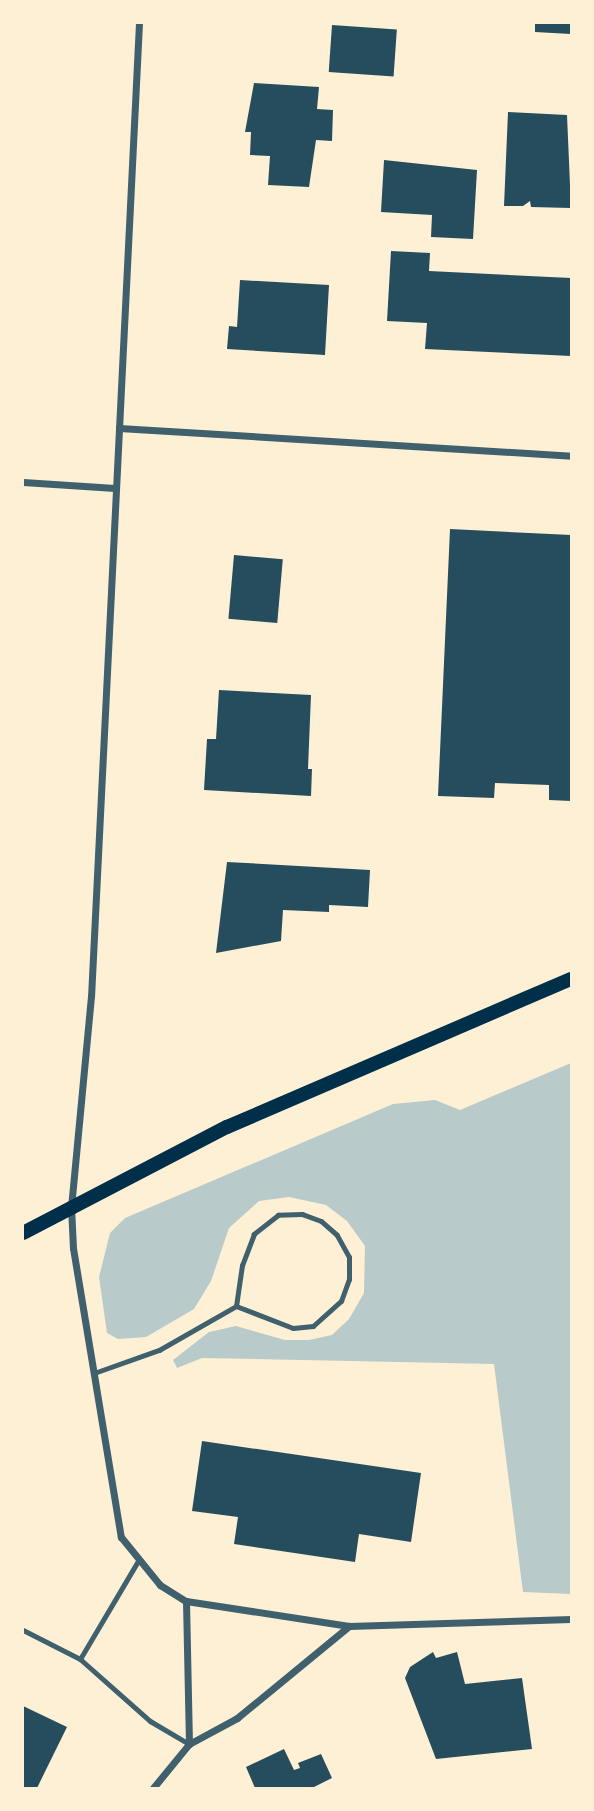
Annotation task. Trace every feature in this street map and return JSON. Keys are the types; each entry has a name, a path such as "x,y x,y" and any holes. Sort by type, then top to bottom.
{"main road":[{"path":"23,1233 227,1127 571,979"}],"street":[{"path":"139,23 91,996 71,1206 113,1505 121,1537 160,1585 186,1601 349,1626 571,1619"},
{"path":"119,428 571,457"},
{"path":"23,482 115,488"},
{"path":"186,1601 189,1744"},
{"path":"153,1788 189,1744 237,1718 349,1626"}],"lane":[{"path":"302,1214 321,1221 337,1235 349,1257 349,1279 341,1301 313,1326 293,1328 236,1306 242,1265 254,1234 278,1215 302,1214"},
{"path":"94,1373 159,1350 236,1306"},
{"path":"80,1659 138,1561"},
{"path":"23,1630 80,1659 150,1721 189,1744"}],"shaded area":[{"path":"571,1063 571,1594 523,1592 494,1364 202,1358 177,1368 173,1360 209,1332 236,1326 285,1340 309,1340 332,1335 349,1319 364,1293 365,1246 347,1221 326,1205 289,1197 259,1201 229,1228 211,1281 194,1309 146,1337 118,1339 107,1333 99,1277 110,1233 125,1218 393,1104 435,1100 460,1110"}],"building":[{"path":"535,23 571,23 571,34 535,32"},
{"path":"332,25 397,30 394,76 329,72"},
{"path":"254,83 319,87 317,109 333,110 332,141 316,140 309,187 268,185 270,156 250,155 251,132 245,132"},
{"path":"508,112 567,115 571,208 531,207 530,201 523,206 504,206"},
{"path":"384,160 477,170 473,239 431,237 432,215 381,212"},
{"path":"391,251 430,253 429,271 571,278 571,356 425,349 427,323 387,321"},
{"path":"240,280 329,285 325,355 227,349 229,326 237,327"},
{"path":"450,529 571,535 571,801 549,800 549,785 495,783 494,798 438,796"},
{"path":"234,555 283,559 277,623 228,619"},
{"path":"219,690 311,695 308,769 312,769 311,796 204,790 207,739 216,739"},
{"path":"227,862 370,870 368,907 329,905 329,912 283,910 281,941 216,953"},
{"path":"202,1441 421,1473 411,1542 359,1534 355,1562 234,1544 238,1517 192,1511"},
{"path":"433,1652 436,1658 457,1652 465,1684 522,1678 532,1749 436,1759 405,1678 410,1667"},
{"path":"23,1706 67,1727 37,1788 23,1788"},
{"path":"284,1749 294,1770 300,1768 298,1763 321,1754 332,1778 312,1788 255,1788 246,1767"}]}
